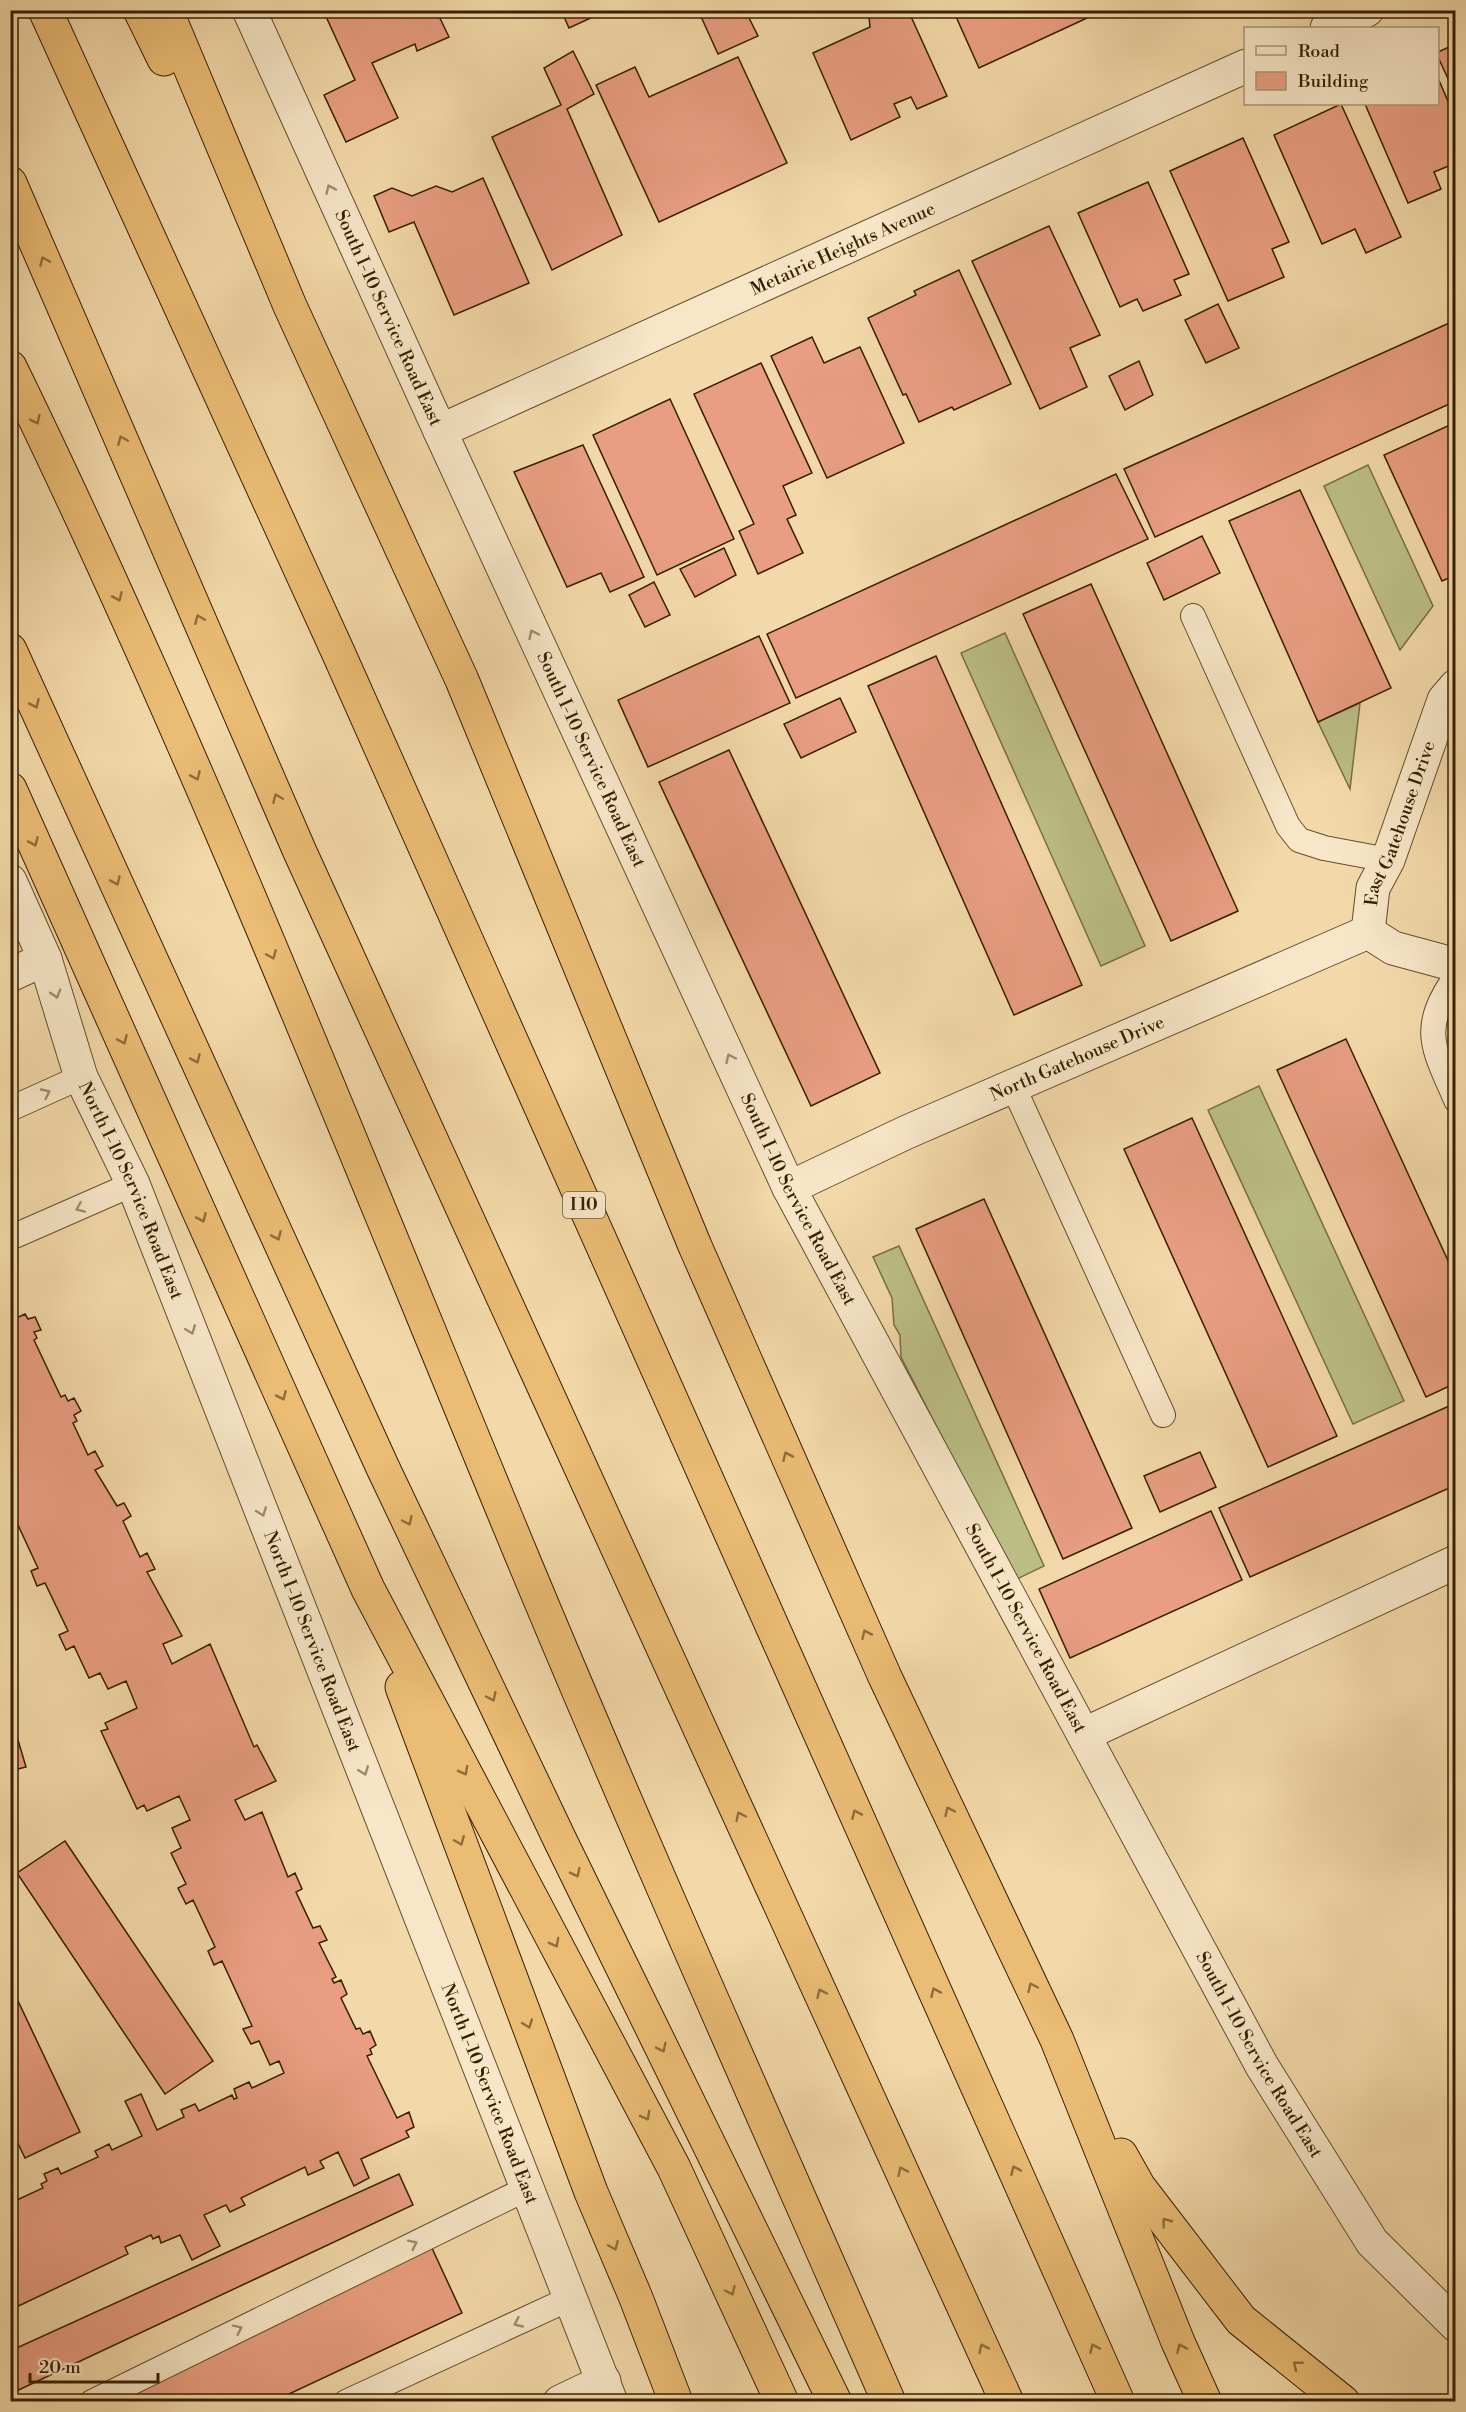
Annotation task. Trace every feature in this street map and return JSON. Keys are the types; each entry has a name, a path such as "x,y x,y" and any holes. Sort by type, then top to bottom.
{"highway":[{"name":"I 10","path":"45,10 338,651 1118,2402"},
{"path":"140,10 290,306"},
{"path":"166,10 290,306 462,680 694,1246 885,1677 1057,2040 1178,2342 1205,2402"},
{"path":"10,183 300,852 1007,2402"},
{"path":"10,367 75,500 229,850 580,1698 889,2402"},
{"path":"10,651 383,1468 565,1851 835,2402"},
{"path":"10,789 368,1589 662,2144 782,2402"},
{"path":"368,1589 418,1733 483,1898 528,2026 591,2192 676,2401"},
{"path":"1057,2040 1139,2187 1241,2320 1343,2402"}],"street":[{"name":"South I-10 Service Road East","path":"249,10 440,431 789,1188 1262,2066 1372,2242 1455,2325"},
{"path":"1329,27 1367,10"},
{"name":"Metairie Heights Avenue","path":"440,431 1244,66"},
{"name":"East Gatehouse Drive","path":"1368,932 1373,888 1388,860 1444,700 1455,686"},
{"name":"North I-10 Service Road East","path":"10,881 45,959 81,1077 133,1184 608,2391"},
{"path":"1368,932 1394,948 1455,965"},
{"name":"North Gatehouse Drive","path":"789,1188 907,1132 1368,932"},
{"path":"10,975 45,959"},
{"path":"1085,1734 1455,1562"},
{"path":"560,2402 608,2391"}],"lane":[{"path":"1193,616 1288,826 1299,840 1324,848 1388,860"},
{"path":"1455,976 1442,996 1434,1016 1432,1034 1434,1051 1455,1101"},
{"path":"10,1109 81,1077"},
{"path":"1013,1086 1163,1415"},
{"path":"10,1238 133,1184"},
{"path":"92,2402 528,2188"},
{"path":"346,2402 571,2298"}],"green space":[{"path":"1368,465 1433,606 1400,650 1324,486"},
{"path":"1005,633 1145,946 1101,966 961,653"},
{"path":"1360,703 1350,789 1318,722"},
{"path":"1259,1086 1404,1401 1353,1424 1208,1110"},
{"path":"899,1246 1044,1566 1015,1580 901,1357 900,1335 894,1325 892,1298 873,1257"}],"building":[{"path":"323,10 436,10 449,37 417,51 415,44 372,63 398,118 346,142 324,95 355,80"},
{"path":"561,10 595,10 597,15 569,28"},
{"path":"698,10 745,10 758,36 718,54"},
{"path":"884,10 908,10 947,96 917,109 911,97 894,104 900,117 851,140 813,53 870,27 869,17"},
{"path":"953,10 1084,10 1087,18 979,68"},
{"path":"1456,44 1456,96 1439,59 1439,52"},
{"path":"573,51 594,94 567,109 622,235 552,270 492,137 561,105 544,68"},
{"path":"738,57 787,163 659,222 596,85 635,67 649,97"},
{"path":"1439,80 1456,120 1456,163 1434,172 1441,189 1408,203 1365,105 1439,105"},
{"path":"1341,105 1401,237 1366,253 1355,229 1322,244 1274,135"},
{"path":"1243,138 1289,242 1272,249 1284,277 1228,301 1170,171"},
{"path":"483,178 529,283 454,315 414,222 389,232 374,196 392,188 412,196 436,186 452,192"},
{"path":"1148,182 1189,274 1174,280 1181,295 1143,311 1137,299 1120,307 1078,213"},
{"path":"1049,226 1100,335 1070,348 1087,387 1040,409 972,261"},
{"path":"959,270 1011,384 954,410 952,407 919,422 906,394 903,395 868,318 916,295 914,291"},
{"path":"1218,304 1239,348 1206,363 1185,320"},
{"path":"1456,320 1456,401 1155,537 1124,469"},
{"path":"812,337 824,363 860,347 904,443 827,478 771,356"},
{"path":"1139,361 1153,395 1125,410 1109,376"},
{"path":"761,363 812,473 783,486 796,515 787,519 803,553 758,574 739,531 754,524 694,394"},
{"path":"670,399 734,539 657,575 593,435"},
{"path":"1452,424 1456,433 1456,575 1442,581 1384,455"},
{"path":"583,445 644,577 610,592 601,573 567,587 514,472"},
{"path":"1116,474 1148,539 796,698 767,634"},
{"path":"1300,490 1391,688 1318,722 1229,521"},
{"path":"1202,536 1220,573 1164,600 1147,563"},
{"path":"724,548 736,575 695,597 680,569"},
{"path":"654,582 670,615 645,627 629,595"},
{"path":"1091,584 1238,911 1171,941 1023,614"},
{"path":"759,636 790,703 648,767 618,700"},
{"path":"936,656 1082,985 1014,1015 868,686"},
{"path":"840,698 856,732 801,758 784,724"},
{"path":"729,750 880,1073 811,1106 659,782"},
{"path":"1346,1039 1456,1278 1456,1383 1426,1397 1277,1070"},
{"path":"1192,1118 1337,1436 1268,1467 1124,1149"},
{"path":"984,1199 1132,1528 1063,1559 916,1229"},
{"path":"25,1314 28,1319 35,1317 41,1330 34,1332 37,1338 34,1340 61,1397 65,1395 68,1401 74,1398 81,1411 74,1415 77,1421 73,1423 88,1455 95,1451 103,1466 95,1470 117,1506 124,1503 131,1516 123,1521 140,1557 147,1553 155,1569 147,1572 182,1636 163,1644 172,1664 210,1644 254,1747 257,1745 276,1781 235,1800 245,1820 262,1812 288,1877 295,1873 302,1889 296,1892 313,1928 320,1926 327,1940 319,1943 336,1977 332,1979 334,1983 341,1980 347,1994 341,1998 356,2029 360,2028 363,2034 370,2031 376,2045 370,2049 372,2054 367,2056 397,2118 409,2112 414,2127 406,2131 409,2137 361,2159 369,2178 354,2186 338,2152 320,2161 324,2168 308,2175 305,2167 241,2198 245,2205 230,2212 226,2205 204,2215 220,2246 192,2260 180,2235 161,2243 159,2236 153,2239 151,2235 125,2247 128,2254 10,2310 10,2198 14,2196 17,2200 43,2188 41,2184 47,2181 44,2174 58,2168 61,2174 98,2157 95,2151 109,2144 112,2150 142,2136 125,2101 141,2094 157,2130 184,2117 181,2110 195,2104 199,2111 232,2095 234,2099 237,2098 234,2089 249,2082 252,2088 284,2073 279,2061 270,2065 259,2041 251,2044 243,2029 252,2026 222,1961 214,1965 208,1951 215,1947 193,1900 186,1904 178,1888 186,1884 171,1853 181,1848 172,1828 190,1820 179,1796 147,1811 144,1805 137,1809 101,1731 108,1729 105,1723 137,1708 126,1681 108,1689 100,1673 89,1678 74,1646 66,1650 59,1635 68,1631 45,1583 37,1586 31,1571 38,1568 10,1508 10,1321"},
{"path":"1456,1403 1456,1485 1250,1577 1219,1508"},
{"path":"1200,1452 1216,1487 1160,1512 1144,1476"},
{"path":"1211,1511 1242,1580 1070,1658 1039,1589"},
{"path":"10,1713 26,1767 10,1771"},
{"path":"65,1841 213,2061 165,2094 17,1873"},
{"path":"10,1984 80,2132 25,2158 10,2127"},
{"path":"399,2174 413,2205 10,2394 10,2351"},
{"path":"431,2246 462,2313 272,2402 98,2402"}]}
